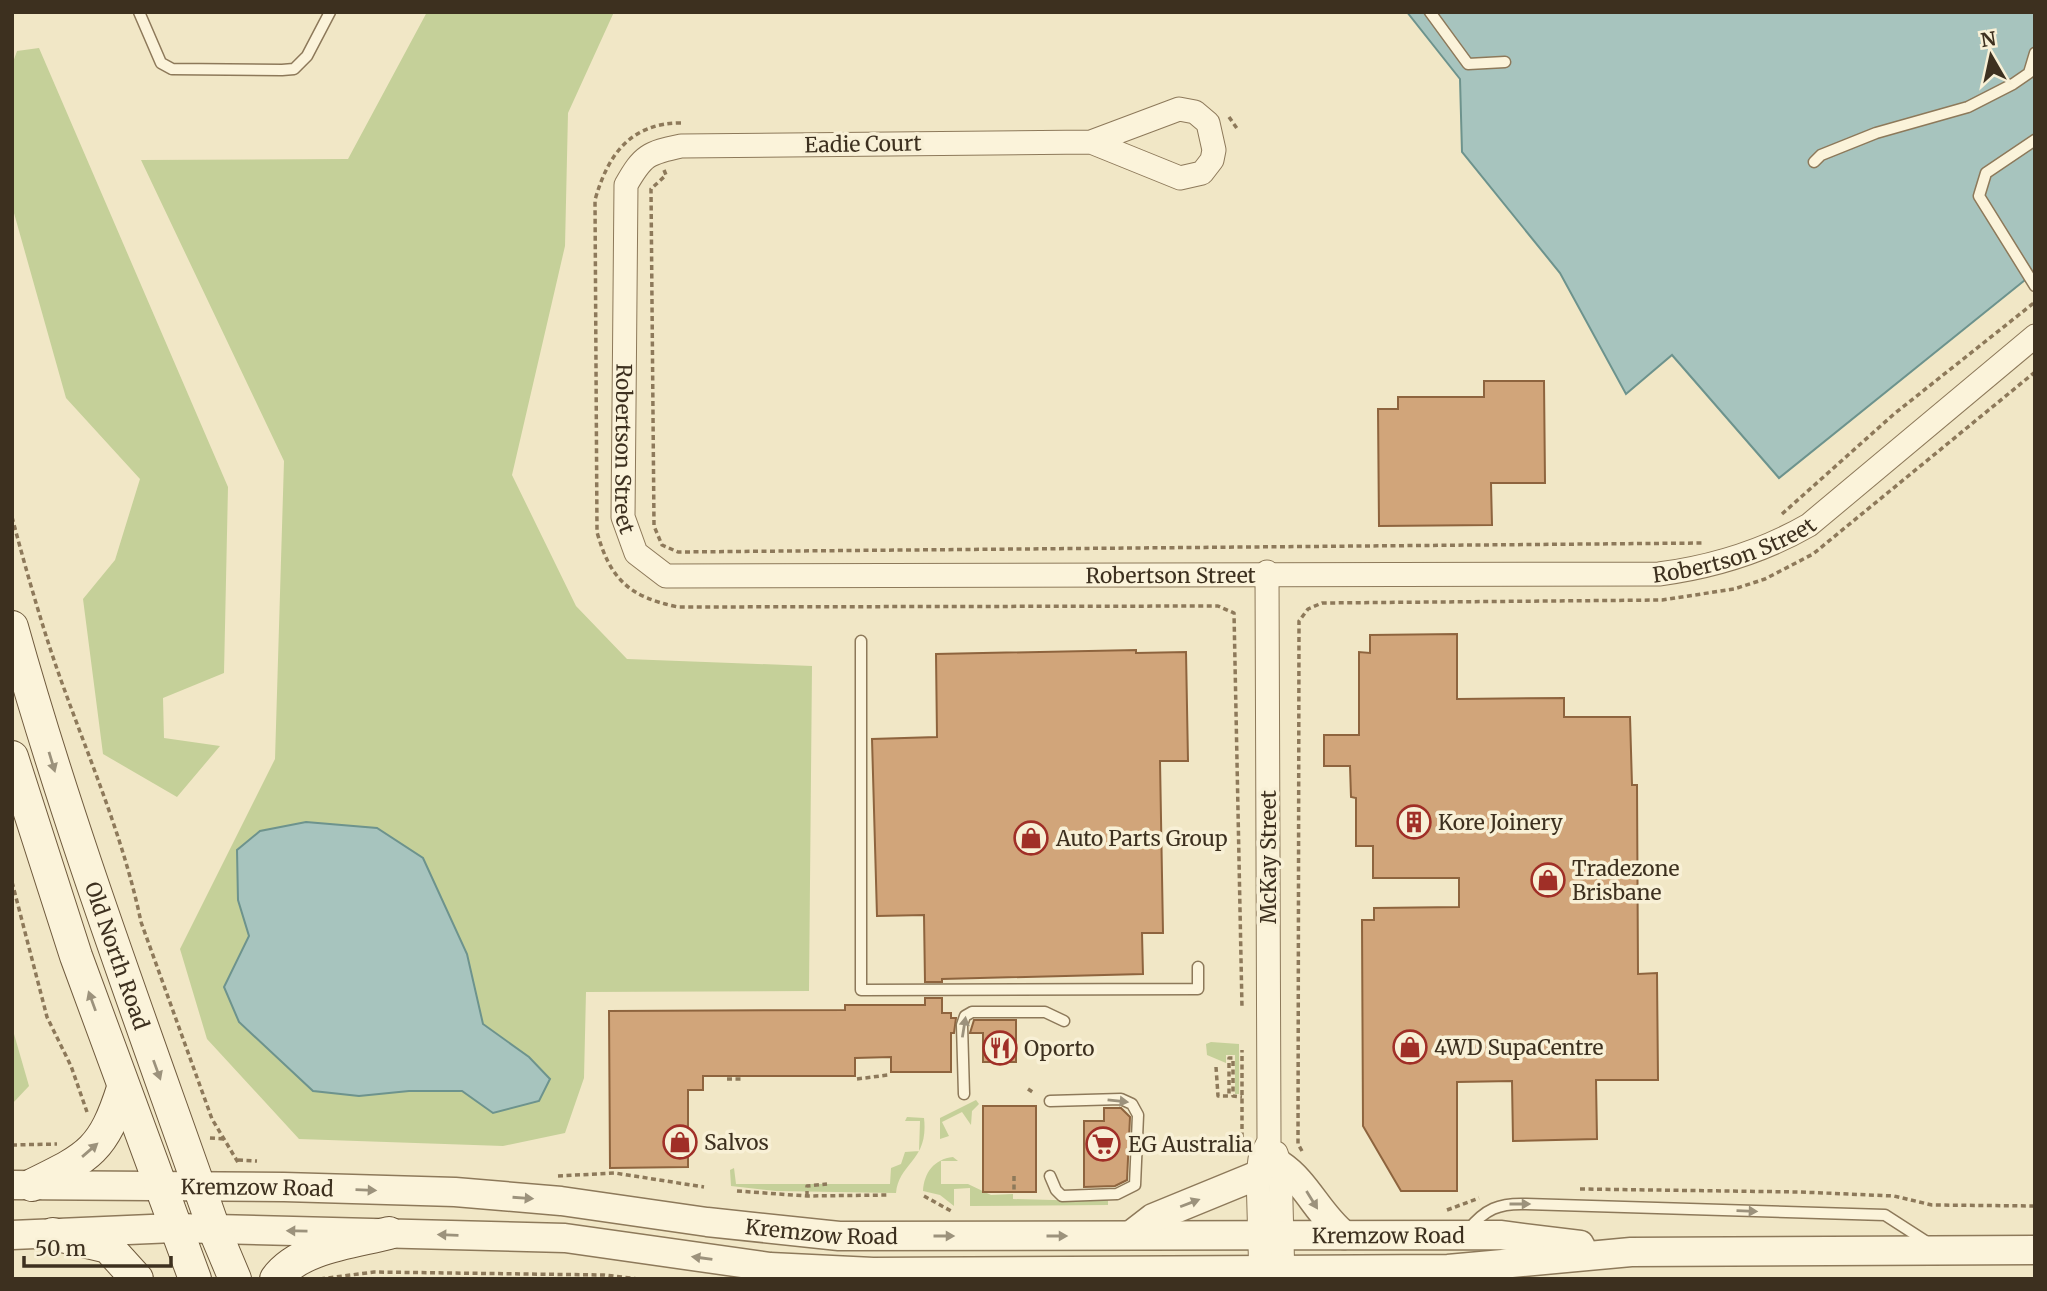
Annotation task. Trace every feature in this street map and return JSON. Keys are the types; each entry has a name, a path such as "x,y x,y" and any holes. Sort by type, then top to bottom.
{"main road":[{"name":"Old North Road","path":"12,627 66,807 214,1229 235,1279"},
{"name":"Old North Road","path":"12,757 57,901 174,1228 195,1279"},
{"path":"22,1185 72,1166 97,1145 110,1128 123,1088"},
{"path":"276,1279 281,1271 311,1253 389,1233"},
{"path":"53,1234 108,1247 137,1279"}],"street":[{"name":"Eadie Court","path":"639,161 653,152 681,146 1091,142 1179,109 1195,112 1208,123 1214,150 1212,160 1202,173 1180,178 1091,142"},
{"name":"Robertson Street","path":"639,161 626,185 623,517 636,553 666,576 1266,572 1659,574 1731,559 1769,546 1809,525 2035,336"},
{"name":"McKay Street","path":"1266,572 1278,1159 1270,1234 1272,1274"},
{"path":"1131,1235 1153,1218 1278,1159 1297,1176 1325,1220 1344,1235"},
{"name":"Kremzow Road","path":"22,1185 284,1187 481,1194 561,1200 707,1222 839,1236 1500,1235 1631,1252"},
{"name":"Kremzow Road","path":"12,1235 174,1228 565,1238 796,1268 873,1272 1211,1275 1373,1274 1631,1252 2035,1250"}],"lane":[{"path":"139,12 162,63 172,69 282,70 293,69 307,56 330,12"},
{"path":"1430,12 1468,64 1505,62"},
{"path":"1814,162 1821,155 1876,133 1968,107 2029,73 2035,53"},
{"path":"2035,140 1986,173 1979,196 2035,286"},
{"path":"861,641 862,990 1198,989 1198,967"},
{"path":"964,1094 962,1025 965,1016 972,1012 1045,1012 1064,1021"},
{"path":"1050,1101 1121,1099 1132,1104 1138,1115 1137,1180 1131,1189 1118,1194 1062,1196 1056,1191 1050,1176"},
{"path":"1464,1235 1482,1213 1509,1203 1885,1215 1941,1250"}],"path":[{"path":"1223,109 1238,130"},
{"path":"687,123 659,123 621,146 601,177 595,200 597,531 606,563 626,587 649,601 678,607 1218,606 1234,612 1242,1008"},
{"path":"663,169 666,175 651,189 654,526 662,545 678,552 1714,543"},
{"path":"1778,518 1894,414 2035,302"},
{"path":"12,517 48,643 88,750 135,894 141,922 212,1119 238,1160"},
{"path":"1278,1159 1298,1144 1299,621 1308,608 1322,603 1662,600"},
{"path":"1292,621 1299,621"},
{"path":"1234,623 1246,622"},
{"path":"12,882 47,1017 71,1066 89,1120"},
{"path":"1216,1067 1219,1096 1229,1096 1229,1058 1233,1058 1233,1096 1242,1097"},
{"path":"857,1079 888,1075"},
{"path":"727,1079 742,1079"},
{"path":"1028,1088 1034,1093"},
{"path":"210,1138 225,1139"},
{"path":"12,1145 56,1144 65,1140"},
{"path":"1014,1176 1014,1192"},
{"path":"807,1196 807,1186 827,1184"},
{"path":"1568,1189 1800,1192 1894,1196 1932,1205 2035,1206"},
{"path":"737,1191 807,1196 889,1195"},
{"path":"1437,1210 1448,1210 1480,1197"},
{"path":"320,1279 374,1272 604,1275 639,1279"}],"green space":[{"path":"427,12 614,12 568,113 565,246 512,475 576,606 627,659 812,666 809,991 586,992 584,1078 565,1133 503,1146 299,1139 207,1039 180,949 275,759 284,461 141,160 348,159","holes":["423,859 467,954 483,1024 529,1057 539,1101 493,1112 462,1091 409,1091 359,1096 224,988 249,936"]},
{"path":"39,48 228,487 224,673 163,698 164,738 220,746 177,797 103,754 83,599 115,560 140,479 66,398 12,206 12,65 17,51"},
{"path":"12,1027 29,1086 12,1104"},
{"path":"1206,1044 1239,1044 1239,1094 1235,1094 1235,1055 1226,1055 1226,1063 1207,1055"},
{"path":"976,1100 979,1104 972,1111 971,1125 962,1112 942,1122 949,1136 940,1139 940,1118"},
{"path":"907,1117 924,1118 924,1132 919,1150 920,1121 905,1121"},
{"path":"919,1151 902,1174 896,1193 776,1191 731,1186 730,1170 734,1168 736,1184 890,1184 891,1168 901,1164 905,1152"},
{"path":"953,1157 958,1161 941,1161 941,1184 968,1184 991,1195 1013,1194 1013,1199 1090,1201 1108,1198 1108,1205 970,1206 970,1188 954,1189 954,1206 940,1195 923,1191 925,1178 931,1168 935,1164 946,1158"}],"water":[{"path":"1407,12 2035,12 2035,272 1779,478 1672,355 1626,394 1560,273 1462,152 1460,79"},
{"path":"306,822 377,828 423,858 467,954 483,1024 529,1057 550,1079 539,1101 493,1113 462,1091 409,1091 359,1096 313,1091 239,1022 224,987 249,936 238,900 237,850 260,831"}],"building":[{"path":"1484,381 1544,381 1545,483 1491,483 1492,525 1379,526 1378,409 1398,409 1398,397 1484,397"},
{"path":"1457,634 1457,699 1564,698 1564,717 1630,717 1632,785 1637,785 1638,974 1657,973 1658,1080 1596,1080 1597,1139 1513,1141 1512,1081 1457,1082 1457,1191 1401,1191 1363,1126 1362,920 1374,920 1374,908 1459,907 1459,878 1373,878 1373,846 1356,846 1356,798 1351,797 1350,766 1324,766 1324,735 1359,735 1359,652 1370,653 1370,635"},
{"name":"Auto Parts Group","path":"1136,650 1136,653 1186,652 1188,761 1160,761 1163,933 1142,933 1143,974 942,979 942,982 925,982 924,915 877,916 872,739 937,737 936,654"},
{"path":"925,998 942,998 942,1013 951,1013 951,1018 956,1018 954,1033 951,1033 951,1072 891,1072 891,1057 855,1058 855,1076 703,1076 703,1090 688,1090 688,1167 610,1168 609,1011 845,1010 845,1005 925,1005"},
{"name":"Oporto","path":"974,1020 1016,1020 1016,1062 983,1062 983,1033 970,1033"},
{"path":"983,1106 1036,1106 1036,1192 983,1192"},
{"path":"1104,1108 1121,1108 1130,1117 1127,1180 1115,1186 1084,1187 1084,1121 1104,1121"}],"place":[{"name":"Kore Joinery","path":"1414,822"},
{"name":"Auto Parts Group","path":"1031,838"},
{"name":"Tradezone Brisbane","path":"1548,880"},
{"name":"4WD SupaCentre","path":"1410,1047"},
{"name":"Oporto","path":"1000,1048"},
{"name":"Salvos","path":"680,1142"},
{"name":"EG Australia","path":"1103,1144"}]}
